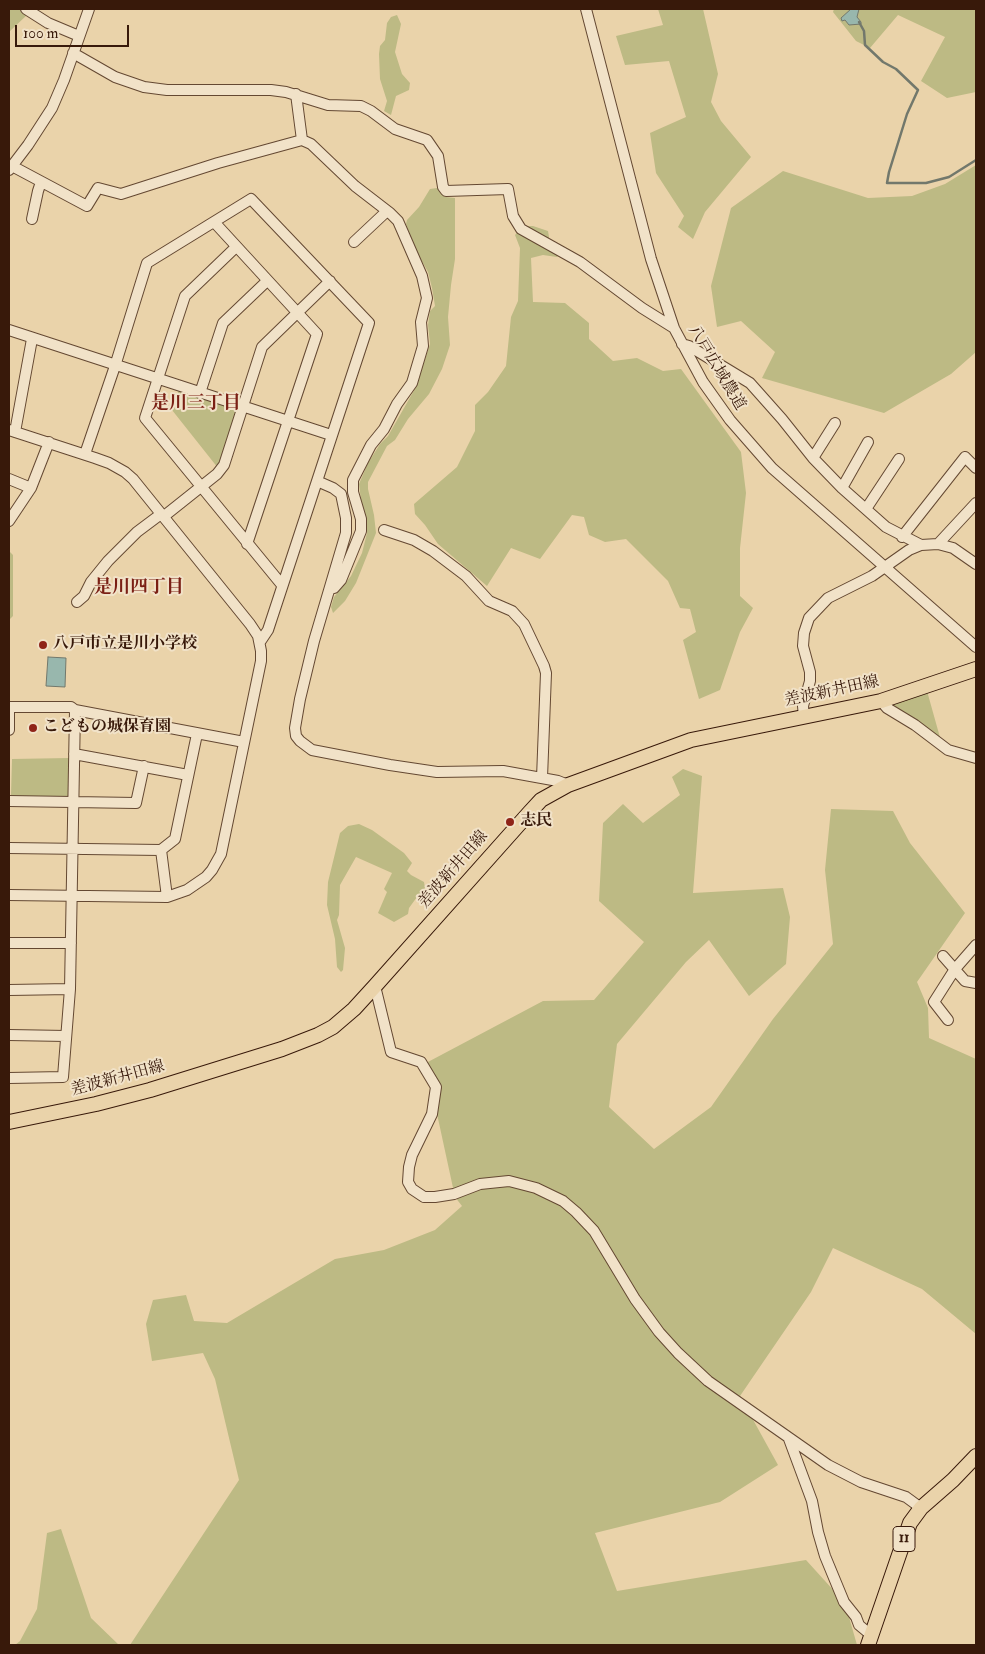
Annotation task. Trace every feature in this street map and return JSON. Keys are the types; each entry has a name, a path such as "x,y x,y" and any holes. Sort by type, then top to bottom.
{"main road":[{"name":"差波新井田線","path":"9,1122 96,1104 150,1090 282,1049 318,1035 333,1026 354,1009 541,800 568,785 691,740 880,701 976,669"},
{"name":"11","path":"869,1640 910,1523 921,1508 953,1480 976,1456"}],"street":[{"path":"26,9 48,23 79,36"},
{"path":"88,9 52,108 28,146 11,168 86,206 98,188 121,194 218,163 302,140 311,144 355,186 398,222 420,268 426,298 421,322 423,346 412,383 397,404 384,429 371,445 353,480 353,492 361,531 341,580 334,588 330,589"},
{"name":"八戸広域農道","path":"586,9 650,259 674,328 716,401 749,444 793,487 976,647"},
{"path":"73,53 115,77 144,87 167,90 271,90 296,94 328,105 361,106 395,129 427,140 438,156 443,187 446,191 508,189 514,216 520,229 580,262 642,308 674,328"},
{"path":"296,94 302,140"},
{"path":"32,219 41,182"},
{"path":"85,454 147,263 251,199 369,323 266,636 260,642"},
{"path":"354,242 387,211"},
{"path":"215,222 317,334 247,544"},
{"path":"236,247 185,296 145,418 282,585"},
{"path":"200,393 223,323 267,280"},
{"path":"76,602 84,596 91,582 108,561 137,532 202,488 217,474 224,465 262,346 330,282"},
{"path":"9,330 243,408 331,435"},
{"path":"9,895 167,897 178,894 206,877 218,861 225,839 261,661 260,642 250,624 125,472 109,463 85,454 12,431 32,339"},
{"path":"682,344 689,346 750,383 813,458 842,488 886,527 902,537 921,545"},
{"path":"813,458 835,423"},
{"path":"9,521 32,488 49,442"},
{"path":"842,488 868,442"},
{"path":"902,537 965,457 976,468"},
{"path":"866,509 898,459"},
{"path":"9,478 32,488"},
{"path":"317,481 339,492 346,518 346,533 342,552 314,641 298,708 295,728 296,736 304,745 312,750 343,756 437,772 503,771 558,781 568,785"},
{"path":"938,544 976,503"},
{"path":"384,530 414,540 434,551 466,576 489,601 512,611 524,624 546,673 542,778"},
{"path":"804,716 803,706 810,681 810,672 803,646 804,632 809,618 828,598 885,568 909,550 921,545 938,544 953,548 976,564"},
{"path":"880,701 887,708 915,725 948,750 976,758"},
{"path":"9,730 9,707 70,707 75,710 244,742"},
{"path":"9,1078 63,1077 70,989 75,710"},
{"path":"9,848 161,850 175,839 197,734"},
{"path":"74,754 188,775"},
{"path":"9,801 136,803 144,766"},
{"path":"161,850 167,897"},
{"path":"9,943 71,944"},
{"path":"948,1020 934,1002 955,970 976,945"},
{"path":"943,956 965,981 976,983"},
{"path":"375,986 391,1052 421,1062 436,1087 432,1114 412,1155 409,1166 408,1182 412,1189 424,1197 435,1197 454,1194 480,1184 509,1181 536,1188 563,1201 594,1231 635,1299 678,1353 708,1381 841,1473 906,1497 921,1508"},
{"path":"9,990 70,989"},
{"path":"9,1035 66,1036"},
{"path":"789,1438 812,1501 825,1556 844,1602 856,1617 869,1640"}],"shaded area":[{"path":"9,9 38,9 27,15 9,32"},
{"path":"658,9 703,9 718,74 711,102 721,121 751,157 705,212 693,239 678,227 684,216 656,173 650,133 686,117 669,61 625,65 616,36 663,25"},
{"path":"834,9 976,9 976,92 947,98 921,81 945,37 898,15 870,48 856,41 833,12"},
{"path":"397,15 401,24 395,52 402,74 410,83 409,90 396,96 391,115 384,111 387,101 380,79 379,54 380,46 385,40 387,23 391,17"},
{"path":"976,165 976,352 951,374 884,413 762,378 775,352 741,321 717,327 711,286 731,208 783,171 868,198 912,196 945,184"},
{"path":"437,188 446,197 455,198 455,259 448,317 450,345 442,369 429,394 408,419 395,440 387,446 368,482 376,533 356,583 345,601 333,613 331,607 334,597 351,576 362,553 367,533 367,523 359,484 368,463 380,444 388,436 416,387 430,344 428,325 430,311 435,306 432,288 428,272 415,249 406,224 430,189"},
{"path":"523,226 533,226 548,231 550,243 560,253 557,257 543,255 531,258 533,302 565,303 589,323 589,339 613,361 637,358 663,371 681,369 741,452 746,493 740,548 740,596 753,608 740,632 720,690 699,699 683,640 696,632 690,609 680,608 668,581 626,539 605,542 589,535 584,517 572,515 540,559 511,548 487,586 438,544 415,514 414,504 457,467 475,431 475,405 488,392 506,366 511,317 518,301 520,248 515,235"},
{"path":"179,390 235,408 238,412 218,468 172,410"},
{"path":"9,551 13,555 13,616 9,620"},
{"path":"927,691 941,741 893,709 892,704"},
{"path":"69,758 69,796 66,799 15,799 11,795 12,759"},
{"path":"683,769 702,776 693,893 783,888 790,917 786,964 749,996 709,940 686,962 617,1044 609,1107 654,1149 711,1107 773,1019 833,944 825,870 831,809 893,811 910,843 965,913 917,982 928,1008 929,1038 976,1059 976,1334 922,1289 833,1248 811,1292 740,1396 778,1465 720,1502 595,1533 617,1591 806,1560 845,1603 857,1645 130,1645 239,1480 215,1379 203,1353 152,1361 146,1324 153,1300 186,1295 194,1321 227,1323 335,1259 384,1250 435,1230 462,1206 455,1197 426,1063 543,1001 594,1000 644,942 599,901 603,823 623,804 643,823 680,795 672,777"},
{"path":"359,824 372,830 404,853 412,863 407,871 424,882 425,888 409,908 408,914 394,922 378,913 387,892 384,889 392,873 356,857 340,885 339,915 337,920 345,948 343,970 341,972 337,967 335,939 327,905 328,882 340,833 348,826"},
{"path":"61,1529 91,1618 119,1645 15,1645 20,1641 37,1609 47,1533"}],"water":[{"path":"851,9 859,9 857,17 861,24 849,25 845,20 842,21 841,18"},
{"path":"48,657 66,658 65,687 46,686"}],"waterway":[{"path":"859,22 864,31 865,45 883,62 896,69 918,90 907,114 887,183 926,183 949,177 976,160"}],"place":[{"name":"八戸市立是川小学校","path":"43,645"},
{"name":"こどもの城保育園","path":"33,728"},
{"name":"志民","path":"510,822"}],"district":[{"name":"是川三丁目","path":"196,404"},
{"name":"是川四丁目","path":"139,588"}]}
